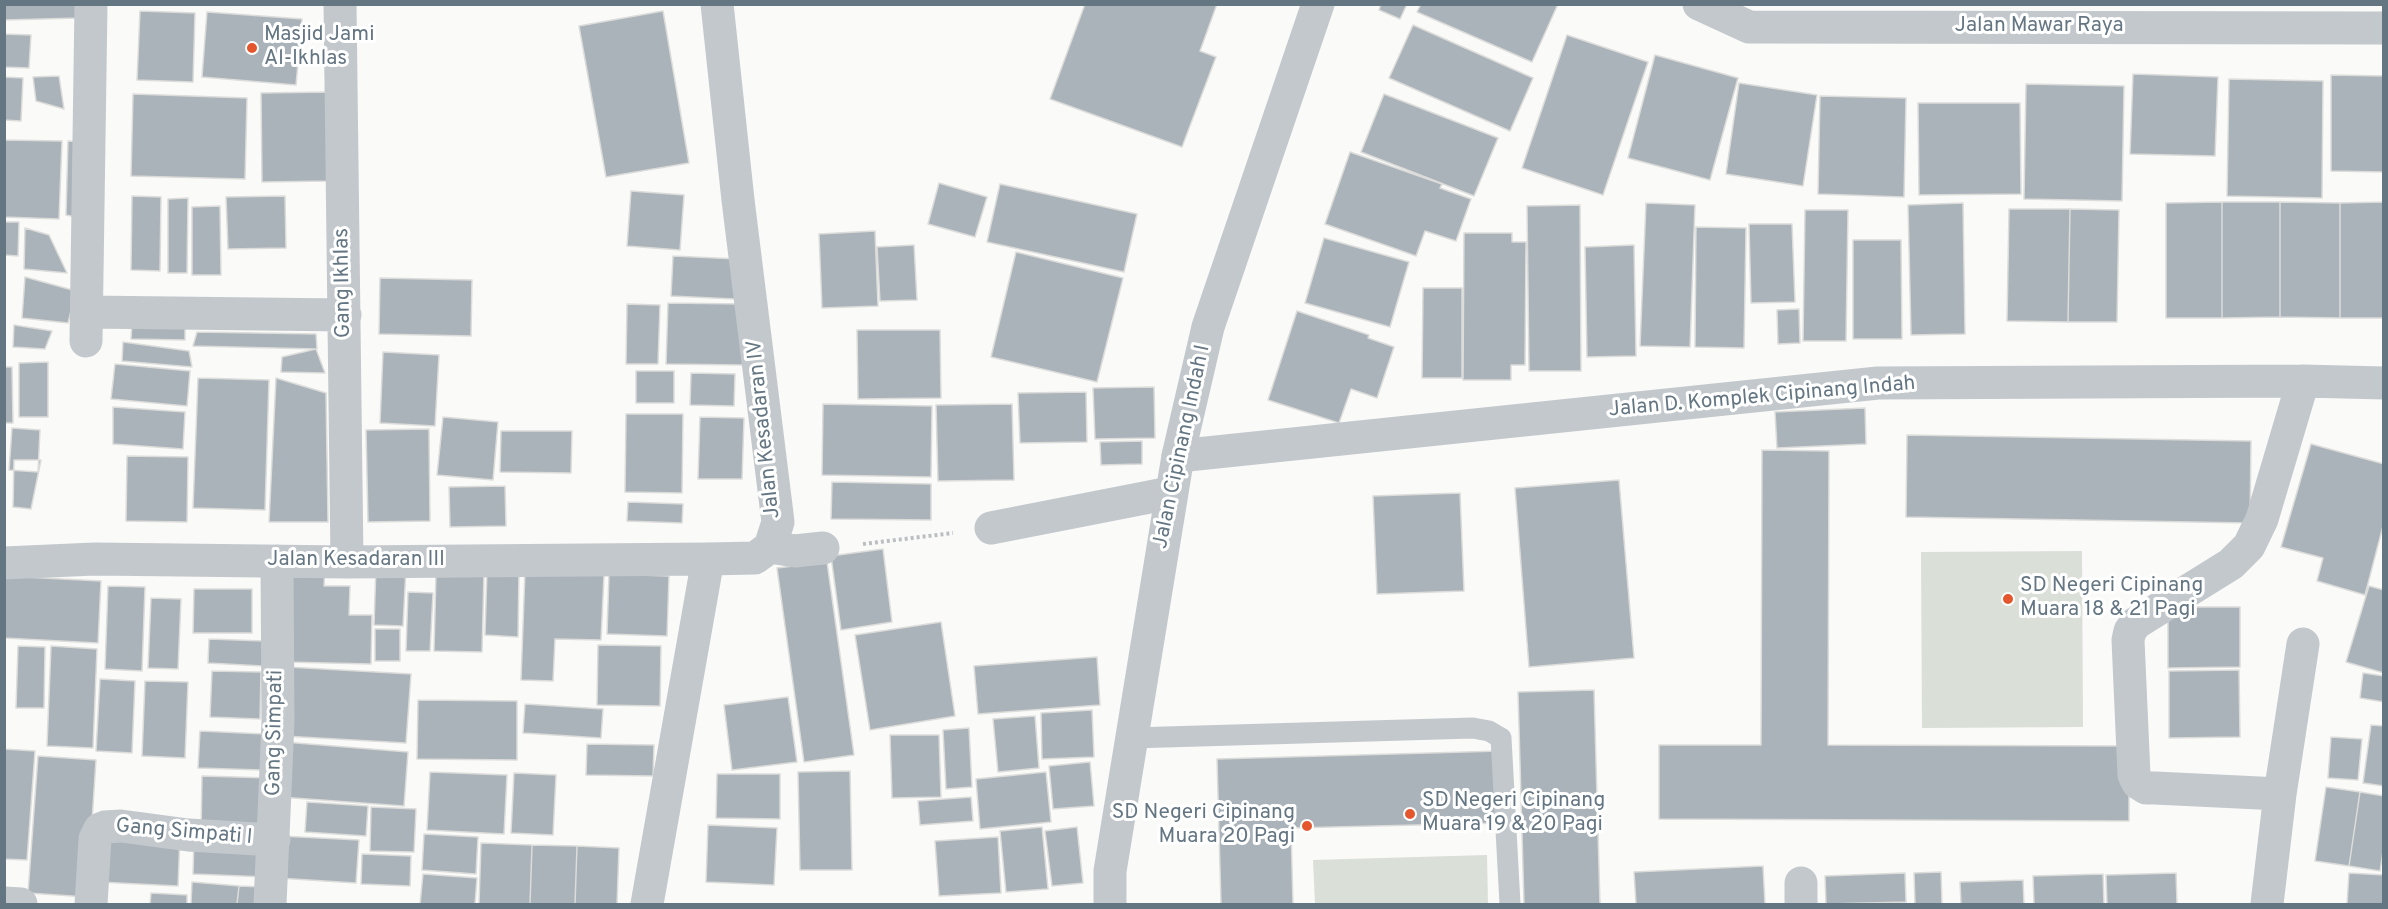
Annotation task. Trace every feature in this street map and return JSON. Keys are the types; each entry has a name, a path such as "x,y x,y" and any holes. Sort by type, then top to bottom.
{"street":[{"path":"91,4 86,326 345,315"},
{"name":"Gang Ikhlas","path":"340,4 347,562"},
{"name":"Jalan Kesadaran IV","path":"708,559 755,558 770,547 778,522 717,4"},
{"name":"Jalan Cipinang Indah I","path":"1110,904 1110,871 1178,456 1208,327 1318,4"},
{"name":"Jalan Mawar Raya","path":"1699,4 1749,27 1778,15 2258,16 2384,28"},
{"path":"2280,794 2146,788 2138,783 2134,776 2128,640 2130,631 2136,623 2231,564 2249,546 2262,519 2303,381"},
{"name":"Jalan D. Komplek Cipinang Indah","path":"1178,456 1878,383 2303,381 2384,383"},
{"path":"991,528 1170,494"},
{"path":"770,547 795,551 823,548"},
{"name":"Jalan Kesadaran III","path":"4,563 95,559 347,562 708,559"},
{"path":"647,904 708,559"},
{"name":"Gang Simpati","path":"270,904 278,722 277,561"},
{"path":"2267,904 2280,794 2303,644"},
{"name":"Gang Simpati I","path":"91,904 95,839 100,829 105,827 121,826 188,835 274,840"},
{"path":"4,903 21,904"}],"lane":[{"path":"1131,738 1473,728 1489,731 1501,738 1510,904"}],"path":[{"path":"823,548 991,528"}],"shaded area":[{"path":"2082,551 2083,727 1922,728 1921,552"},
{"path":"1487,855 1488,904 1315,904 1313,860"}],"building":[{"path":"4,4 78,4 79,18 4,20"},
{"path":"1085,4 1217,4 1200,51 1216,57 1182,147 1050,99"},
{"path":"1381,4 1407,4 1400,19 1379,10"},
{"path":"1421,4 1558,4 1532,62 1417,12"},
{"path":"140,11 195,13 193,82 137,80"},
{"path":"663,11 689,163 606,177 579,26"},
{"name":"Masjid Jami Al-Ikhlas","path":"207,12 302,19 296,85 202,77"},
{"path":"1413,25 1533,78 1510,131 1389,78"},
{"path":"4,34 31,35 29,68 4,67"},
{"path":"1567,35 1648,62 1603,195 1522,168"},
{"path":"1655,55 1738,78 1710,180 1628,158"},
{"path":"2133,74 2218,77 2215,156 2130,154"},
{"path":"2331,75 2384,76 2384,172 2331,171"},
{"path":"59,76 64,109 36,101 33,77"},
{"path":"4,77 23,78 21,121 4,120"},
{"path":"2229,79 2323,81 2322,198 2227,196"},
{"path":"1739,83 1817,95 1803,186 1726,174"},
{"path":"2026,84 2124,86 2122,201 2024,199"},
{"path":"329,92 329,181 262,182 261,93"},
{"path":"133,94 247,98 245,179 131,176"},
{"path":"1384,94 1498,138 1474,196 1361,152"},
{"path":"1820,96 1906,98 1904,197 1818,194"},
{"path":"1918,103 2020,103 2021,194 1919,195"},
{"path":"4,140 62,141 59,219 4,217"},
{"path":"68,141 82,142 81,218 66,215"},
{"path":"1350,152 1442,184 1440,188 1471,199 1456,241 1425,231 1416,256 1325,224"},
{"path":"939,183 987,197 975,237 928,224"},
{"path":"1000,184 1137,214 1124,272 987,242"},
{"path":"631,191 684,195 680,250 627,246"},
{"path":"132,196 161,197 160,271 131,270"},
{"path":"285,196 286,248 228,249 226,197"},
{"path":"188,198 187,273 168,273 168,199"},
{"path":"2222,202 2222,318 2166,318 2166,203"},
{"path":"2222,202 2280,202 2280,317 2222,318"},
{"path":"2280,202 2340,203 2340,318 2280,317"},
{"path":"2384,202 2384,318 2340,318 2340,203"},
{"path":"1646,203 1695,205 1690,347 1640,346"},
{"path":"1963,203 1965,334 1911,335 1908,205"},
{"path":"1580,205 1581,371 1529,371 1527,206"},
{"path":"220,206 221,275 192,275 192,207"},
{"path":"2009,209 2070,209 2068,322 2007,321"},
{"path":"2070,209 2119,210 2117,322 2068,322"},
{"path":"1805,210 1848,210 1846,341 1803,341"},
{"path":"4,222 19,222 18,256 4,255"},
{"path":"1749,224 1792,224 1795,302 1751,303"},
{"path":"1696,227 1746,228 1744,348 1695,347"},
{"path":"25,228 49,235 67,273 24,269"},
{"path":"875,231 878,306 822,308 819,234"},
{"path":"1464,233 1512,233 1512,242 1526,242 1525,365 1511,365 1511,380 1463,380"},
{"path":"1324,238 1409,262 1390,327 1305,303"},
{"path":"1853,240 1901,240 1902,339 1853,339"},
{"path":"914,245 917,300 880,301 877,247"},
{"path":"1634,245 1636,356 1587,357 1585,247"},
{"path":"1016,252 1123,278 1097,382 991,357"},
{"path":"673,256 737,259 735,299 671,296"},
{"path":"25,277 76,291 68,323 22,318"},
{"path":"380,278 472,280 471,336 379,334"},
{"path":"1423,288 1462,288 1462,378 1422,378"},
{"path":"668,303 743,304 743,365 666,364"},
{"path":"627,304 660,305 658,364 626,364"},
{"path":"1799,309 1800,343 1778,344 1777,310"},
{"path":"1297,311 1369,335 1368,338 1394,347 1377,398 1351,389 1339,423 1268,400"},
{"path":"185,318 185,340 131,339 132,324"},
{"path":"14,325 52,331 45,349 13,347"},
{"path":"857,330 940,330 941,398 858,399"},
{"path":"197,332 316,334 317,349 193,346"},
{"path":"123,342 189,351 192,367 122,361"},
{"path":"316,349 325,373 281,372 282,357"},
{"path":"383,352 439,355 435,426 380,423"},
{"path":"48,362 48,417 19,417 19,363"},
{"path":"115,364 190,371 187,406 111,399"},
{"path":"4,367 12,367 13,423 4,423"},
{"path":"636,371 674,371 674,403 636,403"},
{"path":"691,373 735,374 734,406 690,405"},
{"path":"198,378 269,380 265,510 193,508"},
{"path":"276,378 326,393 328,522 269,522"},
{"path":"1154,387 1155,438 1095,439 1093,388"},
{"path":"1086,392 1087,442 1020,443 1018,393"},
{"path":"823,404 932,406 931,477 822,475"},
{"path":"1012,404 1014,480 938,481 936,405"},
{"path":"113,407 185,412 183,449 113,444"},
{"path":"1865,408 1866,444 1777,448 1775,412"},
{"path":"626,414 683,414 682,493 625,492"},
{"path":"443,417 498,422 493,480 437,475"},
{"path":"700,417 744,418 742,479 698,479"},
{"path":"12,428 40,430 38,472 9,470"},
{"path":"429,429 430,521 368,522 366,430"},
{"path":"501,431 572,431 571,473 500,472"},
{"path":"1907,435 2251,441 2250,523 1906,517"},
{"path":"1142,441 1142,464 1101,465 1100,442"},
{"path":"2311,444 2384,464 2384,522 2365,595 2317,581 2323,558 2281,547"},
{"path":"1762,450 1829,451 1828,745 2129,746 2129,821 1659,819 1659,745 1761,745"},
{"path":"127,456 188,457 187,522 126,521"},
{"path":"14,460 41,460 31,509 13,507"},
{"path":"1619,480 1634,658 1529,667 1515,488"},
{"path":"832,482 931,484 931,520 831,519"},
{"path":"505,486 506,526 450,527 449,487"},
{"path":"1460,493 1464,591 1377,594 1373,496"},
{"path":"628,502 683,504 682,523 627,521"},
{"path":"883,549 892,622 841,630 831,556"},
{"path":"827,562 854,755 804,762 777,568"},
{"path":"376,566 406,568 403,626 374,625"},
{"path":"325,569 324,586 350,586 349,615 372,615 371,664 286,662 289,572"},
{"path":"487,569 519,570 518,637 485,635"},
{"path":"525,571 604,575 601,640 555,639 553,681 521,680"},
{"path":"436,573 484,574 482,652 434,651"},
{"path":"609,574 669,576 667,636 607,634"},
{"path":"4,576 101,581 98,643 4,638"},
{"path":"108,586 145,587 142,671 105,669"},
{"path":"2369,586 2384,590 2384,673 2346,662"},
{"path":"194,589 252,589 252,633 193,633"},
{"path":"408,592 433,593 430,651 406,651"},
{"path":"151,598 181,599 178,669 148,668"},
{"path":"2168,607 2240,607 2240,667 2168,668"},
{"path":"941,622 955,716 870,730 855,635"},
{"path":"375,629 400,629 400,661 375,661"},
{"path":"209,639 264,641 263,666 208,663"},
{"path":"598,645 661,646 660,706 597,705"},
{"path":"18,646 45,647 44,708 16,708"},
{"path":"51,646 97,649 93,748 47,746"},
{"path":"1097,657 1100,705 978,714 974,666"},
{"path":"288,667 411,674 406,743 284,736"},
{"path":"2239,670 2240,737 2169,738 2169,671"},
{"path":"212,671 261,672 260,719 210,717"},
{"path":"2363,673 2384,676 2384,702 2360,698"},
{"path":"100,679 135,681 132,753 96,751"},
{"path":"145,681 188,682 185,758 142,756"},
{"path":"1594,690 1600,904 1524,904 1518,692"},
{"path":"788,697 797,762 732,770 724,705"},
{"path":"418,700 517,701 517,760 417,759"},
{"path":"525,704 603,709 601,738 523,733"},
{"path":"1092,710 1094,757 1042,759 1041,713"},
{"path":"1035,716 1039,768 998,772 993,719"},
{"path":"2371,725 2384,726 2384,786 2363,783"},
{"path":"969,728 972,787 946,789 943,730"},
{"path":"200,731 264,734 262,770 198,768"},
{"path":"890,735 939,735 941,797 892,798"},
{"path":"2331,737 2362,739 2358,780 2328,778"},
{"path":"284,742 408,752 404,806 280,797"},
{"path":"587,744 654,745 653,776 586,775"},
{"path":"4,749 35,751 27,860 4,859"},
{"name":"SD Negeri Cipinang Muara 20 Pagi","path":"1500,751 1501,823 1291,828 1293,904 1221,904 1217,759"},
{"path":"38,756 96,760 87,897 28,893"},
{"path":"1090,762 1094,806 1053,809 1049,766"},
{"path":"850,771 852,870 800,870 798,772"},
{"path":"430,772 507,775 504,834 427,830"},
{"path":"1046,772 1051,822 980,829 976,779"},
{"path":"514,773 556,775 553,835 511,833"},
{"path":"717,774 780,774 780,819 716,818"},
{"path":"202,776 270,778 268,836 201,835"},
{"path":"2326,787 2360,792 2349,866 2315,861"},
{"path":"2360,792 2384,796 2384,845 2380,871 2349,866"},
{"path":"971,797 973,821 920,825 918,801"},
{"path":"307,802 368,806 366,836 305,832"},
{"path":"371,807 416,809 414,852 370,851"},
{"path":"708,825 777,828 774,885 706,882"},
{"path":"1042,827 1048,889 1006,892 1000,831"},
{"path":"1077,827 1083,883 1052,886 1045,831"},
{"path":"102,831 180,836 178,886 99,882"},
{"path":"424,834 478,837 476,874 422,870"},
{"path":"280,836 359,840 356,883 278,878"},
{"path":"998,837 1001,893 939,896 935,841"},
{"path":"194,840 268,842 267,877 193,874"},
{"path":"481,843 532,845 530,904 479,904"},
{"path":"532,845 577,846 575,904 530,904"},
{"path":"577,846 619,848 617,904 575,904"},
{"path":"362,854 411,856 410,886 361,884"},
{"path":"1763,866 1765,904 1636,904 1634,872"},
{"path":"1941,872 1942,904 1915,904 1914,873"},
{"path":"1905,873 1906,902 1826,904 1825,876"},
{"path":"2176,873 2177,904 2107,904 2106,875"},
{"path":"2349,873 2384,875 2384,904 2347,904"},
{"path":"423,874 477,878 475,904 420,904"},
{"path":"2103,874 2104,904 2034,904 2033,876"},
{"path":"2023,880 2024,904 1961,904 1960,882"},
{"path":"192,882 239,886 237,904 191,904"},
{"path":"239,886 263,887 262,904 237,904"},
{"path":"151,893 187,895 187,904 150,904"}],"place":[{"name":"Masjid Jami Al-Ikhlas","path":"252,48"},
{"name":"SD Negeri Cipinang Muara 18 & 21 Pagi","path":"2008,599"},
{"name":"SD Negeri Cipinang Muara 19 & 20 Pagi","path":"1410,814"},
{"name":"SD Negeri Cipinang Muara 20 Pagi","path":"1307,826"}]}
